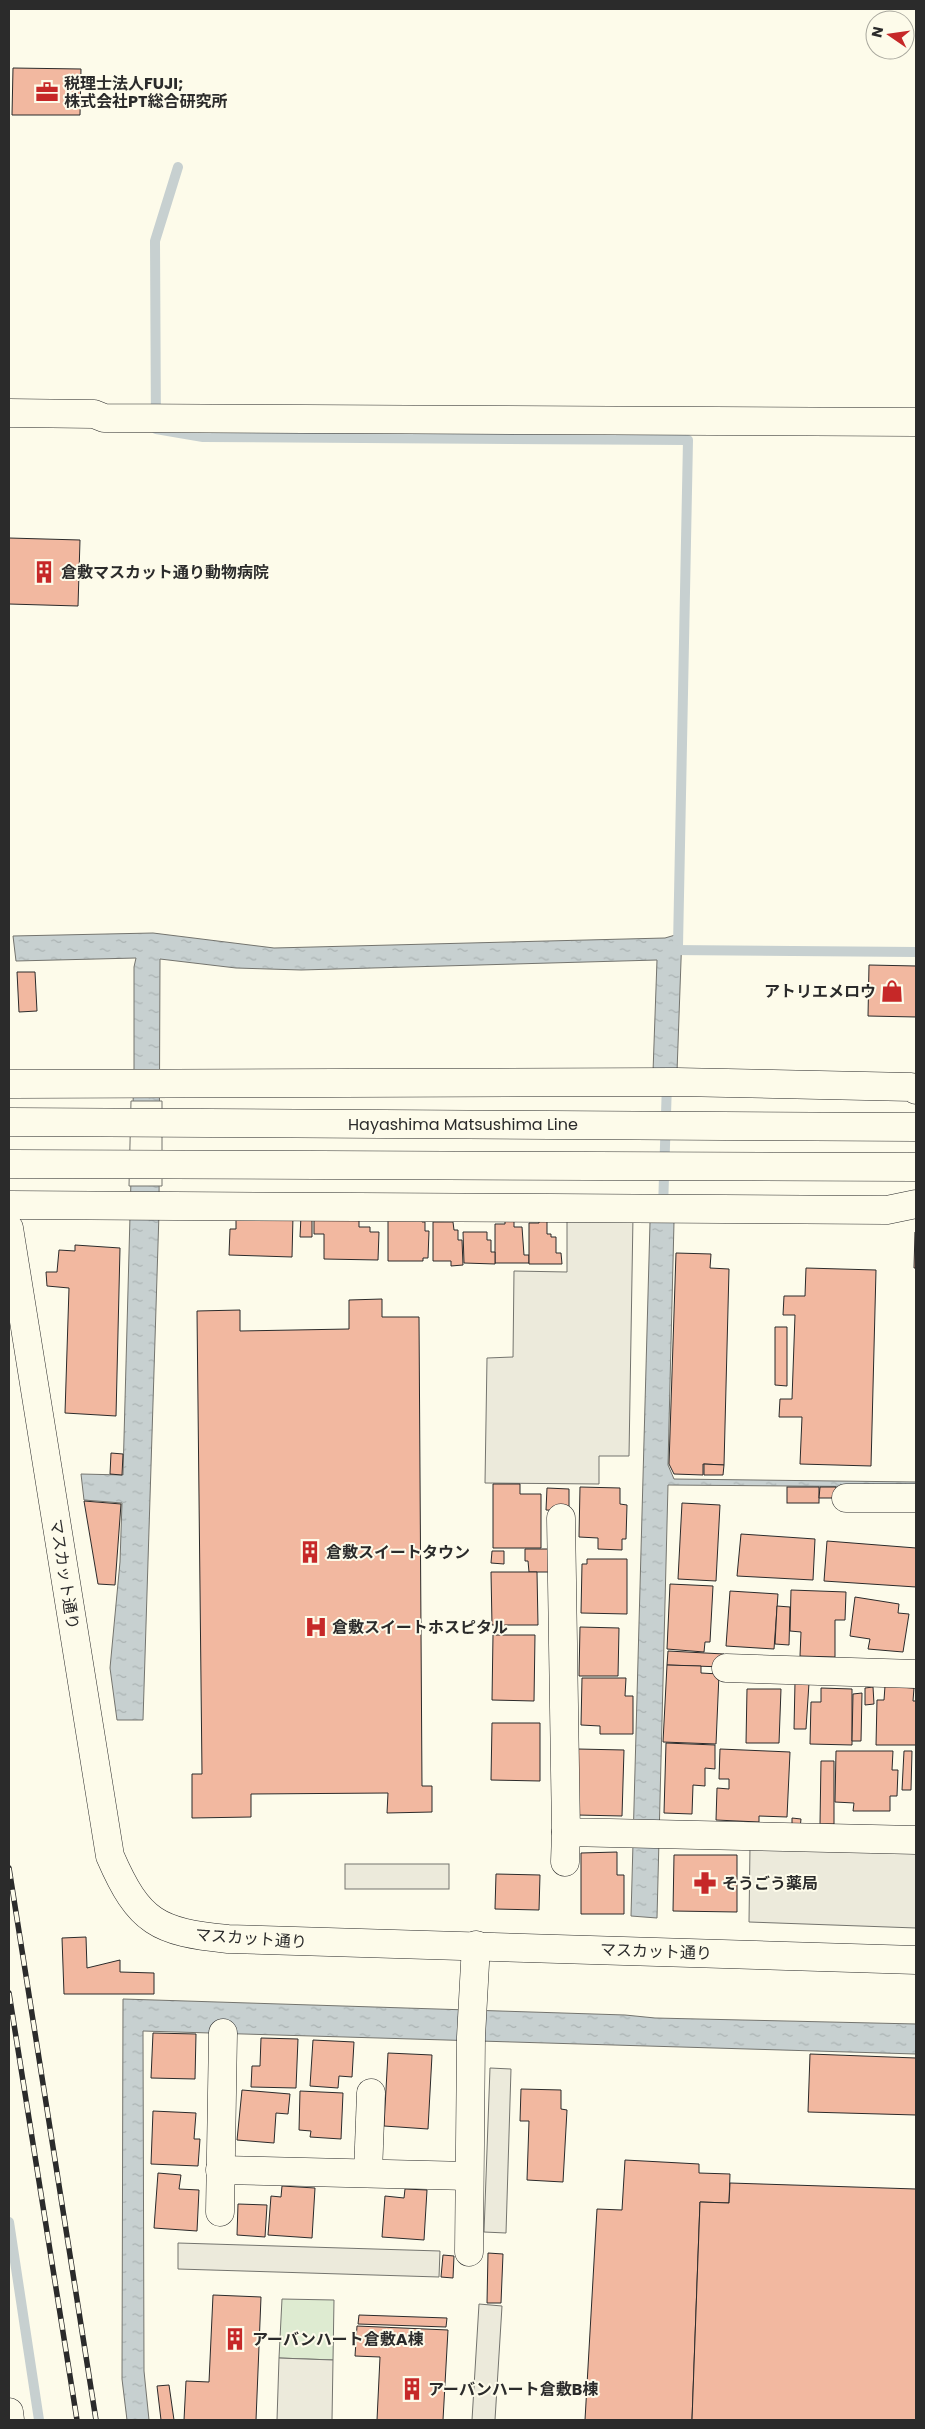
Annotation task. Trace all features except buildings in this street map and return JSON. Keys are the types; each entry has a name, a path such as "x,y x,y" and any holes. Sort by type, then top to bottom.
{"street":[{"path":"9,413 94,414 104,418 156,419 916,422"},
{"path":"9,1084 665,1082 912,1087 916,1090"},
{"name":"Hayashima Matsushima Line","path":"9,1122 916,1126"},
{"path":"9,1164 916,1167"},
{"path":"9,1205 887,1210 916,1204"},
{"name":"マスカット通り","path":"9,1228 110,1856 124,1888 143,1913 169,1929 196,1936 248,1940 476,1945 916,1960"},
{"path":"846,1498 916,1498"},
{"path":"561,1518 565,1862"},
{"path":"726,1668 916,1674"},
{"path":"566,1832 916,1840"},
{"path":"469,2252 471,2037 476,1945"},
{"path":"220,2212 223,2033"},
{"path":"368,2173 371,2093"},
{"path":"220,2170 469,2176"},
{"path":"9,2412 10,2420"}],"green space":[{"path":"282,2299 334,2300 333,2360 279,2358"}],"shaded area":[{"path":"567,1215 633,1216 629,1456 599,1456 599,1484 485,1483 487,1358 513,1357 514,1271 567,1272"},
{"path":"750,1846 916,1848 916,1928 749,1922"},
{"path":"345,1864 449,1864 449,1889 345,1889"},
{"path":"490,2068 511,2069 506,2233 484,2232"},
{"path":"178,2243 440,2251 439,2277 178,2269"},
{"path":"479,2304 502,2306 495,2420 472,2420"},
{"path":"279,2358 333,2360 332,2420 277,2420"}],"water":[{"path":"153,933 274,948 665,938 682,933 677,1072 653,1072 657,960 301,970 236,968 160,959 159,1213 143,1720 117,1720 110,1668 120,1562 122,1503 84,1500 81,1474 123,1475 134,1068 134,967 136,958 16,961 13,936"},
{"path":"650,1222 674,1222 668,1465 674,1479 916,1482 916,1487 668,1485 657,1918 631,1916"},
{"path":"123,1999 625,2015 655,2018 916,2024 916,2054 143,2031 144,2371 149,2420 127,2420 122,2379"}],"pier":[{"path":"131,1101 162,1101 162,1186 129,1186"}],"waterway":[{"path":"178,167 155,241 156,429 203,437 688,440 678,946"},
{"path":"672,950 916,952"},
{"path":"663,1208 667,1083"},
{"path":"9,2222 39,2420"}],"railway":[{"path":"9,1868 96,2420"},
{"path":"9,1993 77,2420"}],"place":[{"name":"税理士法人FUJI; 株式会社PT総合研究所","path":"47,92"},
{"name":"倉敷マスカット通り動物病院","path":"44,572"},
{"name":"アトリエメロウ","path":"892,991"},
{"name":"倉敷スイートタウン","path":"310,1552"},
{"name":"倉敷スイートホスピタル","path":"316,1627"},
{"name":"そうごう薬局","path":"705,1883"},
{"name":"アーバンハート倉敷A棟","path":"235,2339"},
{"name":"アーバンハート倉敷B棟","path":"412,2389"}]}
